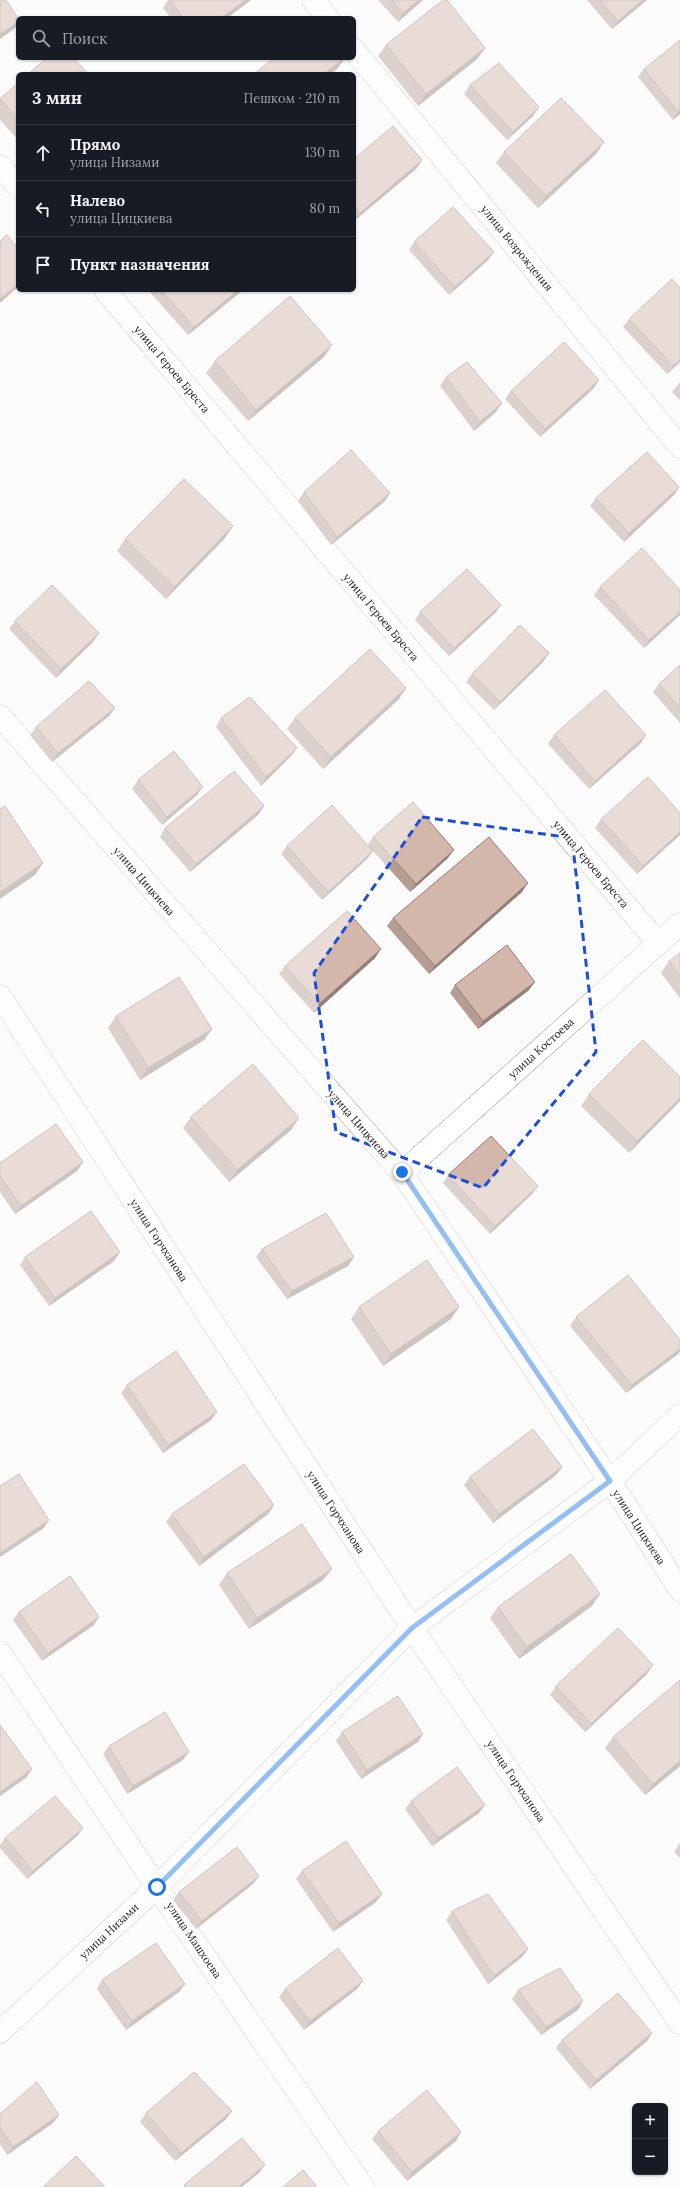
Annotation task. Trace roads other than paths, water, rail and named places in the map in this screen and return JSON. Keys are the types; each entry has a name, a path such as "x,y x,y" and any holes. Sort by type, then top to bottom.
{"street":[{"path":"313,0 326,16"},
{"name":"улица Возрождения","path":"356,52 680,447"},
{"path":"0,166 16,185"},
{"name":"улица Героев Бреста","path":"107,292 658,943"},
{"name":"улица Цицкиева","path":"0,716 402,1172 610,1481 680,1590"},
{"name":"улица Костоева","path":"402,1172 680,924"},
{"name":"улица Горчханова","path":"0,996 412,1628 680,2022"},
{"name":"улица Низами","path":"0,2032 157,1887 412,1628 610,1481 680,1415"},
{"name":"улица Машхоева","path":"0,1653 157,1887 363,2187"}]}
